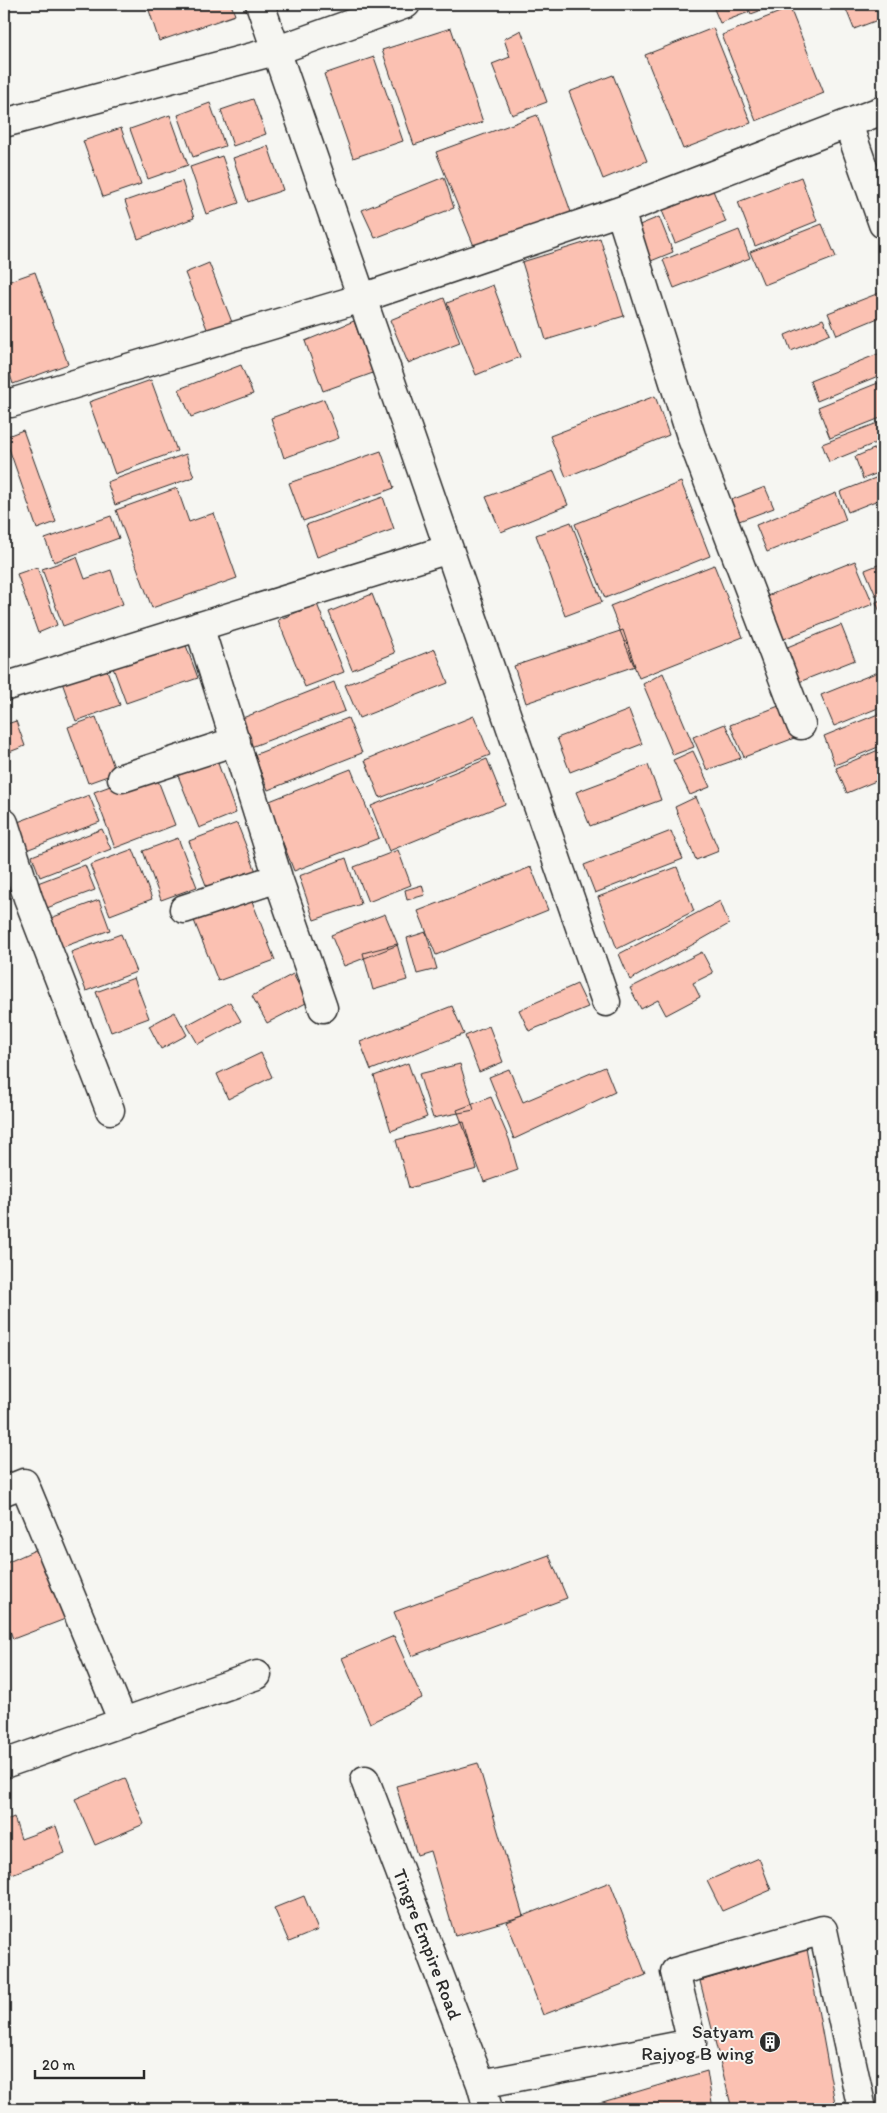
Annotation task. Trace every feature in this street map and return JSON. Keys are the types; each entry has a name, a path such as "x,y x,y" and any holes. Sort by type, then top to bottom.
{"street":[{"path":"260,4 606,1002"},
{"path":"4,123 275,50 406,4"},
{"path":"11,402 362,298 620,211 883,110"},
{"path":"848,124 883,224"},
{"path":"620,211 691,436 801,725"},
{"path":"4,687 449,549"},
{"path":"199,626 278,878 323,1008"},
{"path":"122,778 236,741"},
{"path":"4,823 28,898 110,1110"},
{"path":"184,909 278,878"},
{"path":"4,1491 24,1483 123,1722"},
{"path":"4,1764 256,1675"},
{"name":"Tingre Empire Road","path":"365,1780 485,2097"},
{"path":"485,2097 692,2043 675,1972 823,1930 862,2109"}],"building":[{"path":"147,4 231,4 235,15 159,41"},
{"path":"712,4 745,4 749,12 720,23"},
{"path":"747,4 778,4 751,14"},
{"path":"844,4 881,4 883,18 854,29"},
{"path":"790,8 824,93 756,121 722,35"},
{"path":"451,28 483,122 414,145 382,50"},
{"path":"713,28 751,123 683,149 645,55"},
{"path":"521,30 547,102 512,115 492,64 510,57 504,39"},
{"path":"374,57 403,141 353,158 324,74"},
{"path":"613,75 647,161 603,179 569,92"},
{"path":"253,99 266,134 233,146 221,110"},
{"path":"210,103 225,146 193,157 178,115"},
{"path":"170,115 188,165 148,179 130,129"},
{"path":"537,115 572,215 476,251 436,152"},
{"path":"121,128 141,184 103,197 83,141"},
{"path":"268,146 283,190 248,202 233,158"},
{"path":"222,156 239,203 206,214 190,167"},
{"path":"444,177 454,208 375,238 362,210"},
{"path":"801,177 817,221 755,246 738,202"},
{"path":"182,181 194,218 138,239 125,201"},
{"path":"712,188 726,222 675,243 661,208"},
{"path":"659,217 673,252 651,261 637,226"},
{"path":"822,224 836,257 764,285 750,252"},
{"path":"739,230 750,258 674,288 663,260"},
{"path":"600,238 624,316 546,340 522,262"},
{"path":"209,263 235,330 211,339 185,273"},
{"path":"35,272 68,364 13,384 4,356 4,283"},
{"path":"493,285 520,357 476,375 447,303"},
{"path":"879,293 883,303 883,316 837,335 828,313"},
{"path":"444,298 460,343 408,363 390,320"},
{"path":"823,319 830,334 791,351 785,335"},
{"path":"354,321 373,373 323,391 305,341"},
{"path":"883,352 883,374 817,401 810,381"},
{"path":"241,365 253,394 191,417 179,389"},
{"path":"151,380 177,451 115,474 89,402"},
{"path":"883,381 883,417 830,438 818,407"},
{"path":"655,396 669,435 566,477 550,436"},
{"path":"324,399 339,438 284,458 271,418"},
{"path":"883,421 883,440 829,462 822,444"},
{"path":"23,430 56,522 37,529 5,437"},
{"path":"883,445 883,471 863,479 855,457"},
{"path":"381,451 394,488 303,521 289,483"},
{"path":"186,454 194,477 115,505 107,482"},
{"path":"554,471 568,505 501,532 486,497"},
{"path":"883,475 883,498 848,512 840,492"},
{"path":"681,482 710,556 605,598 575,524"},
{"path":"765,487 774,508 739,521 731,500"},
{"path":"177,488 189,522 214,513 237,578 152,608 116,510"},
{"path":"836,493 846,520 767,552 756,525"},
{"path":"383,497 394,529 317,557 306,525"},
{"path":"111,516 119,538 54,562 45,539"},
{"path":"571,522 602,602 565,616 536,535"},
{"path":"77,557 85,579 111,570 123,604 63,626 42,569"},
{"path":"855,561 873,604 784,639 767,596"},
{"path":"883,563 883,593 876,596 865,570"},
{"path":"714,565 743,637 639,678 610,606"},
{"path":"37,567 57,625 38,633 17,574"},
{"path":"372,594 395,653 352,670 329,612"},
{"path":"883,599 883,617 882,617 876,602"},
{"path":"317,604 344,672 305,687 278,620"},
{"path":"841,625 855,660 794,684 780,650"},
{"path":"623,630 635,666 526,703 514,666"},
{"path":"184,640 198,678 126,703 112,665"},
{"path":"435,649 448,683 359,718 345,685"},
{"path":"104,662 120,705 76,721 60,677"},
{"path":"883,670 883,706 834,726 821,695"},
{"path":"663,673 694,747 673,755 643,684"},
{"path":"334,682 345,711 251,747 240,719"},
{"path":"784,704 797,737 744,757 730,725"},
{"path":"629,710 642,744 570,772 557,738"},
{"path":"883,712 883,745 835,765 824,736"},
{"path":"474,716 490,755 380,798 365,760"},
{"path":"96,717 116,773 88,783 68,727"},
{"path":"348,718 362,753 268,790 254,755"},
{"path":"16,721 25,746 4,754 4,725"},
{"path":"725,724 741,758 707,770 693,737"},
{"path":"883,748 883,778 847,793 836,768"},
{"path":"693,751 710,787 690,795 673,760"},
{"path":"216,758 236,813 199,828 177,773"},
{"path":"487,759 505,804 389,851 371,806"},
{"path":"648,765 661,800 590,826 576,792"},
{"path":"351,769 379,838 294,871 267,802"},
{"path":"154,770 175,825 115,848 94,792"},
{"path":"89,795 100,822 21,852 10,825"},
{"path":"696,797 719,851 696,860 675,807"},
{"path":"237,823 257,874 209,893 189,841"},
{"path":"102,829 111,849 40,877 32,856"},
{"path":"671,831 683,859 595,893 584,865"},
{"path":"178,838 197,887 161,900 143,851"},
{"path":"133,849 152,899 110,915 90,865"},
{"path":"398,850 411,885 368,902 354,867"},
{"path":"346,858 361,904 314,920 299,876"},
{"path":"85,865 95,890 44,909 35,884"},
{"path":"531,867 548,910 436,955 418,911"},
{"path":"677,867 694,911 617,949 598,897"},
{"path":"422,885 425,895 407,900 405,890"},
{"path":"250,896 275,960 218,981 193,918"},
{"path":"99,900 110,930 60,948 48,919"},
{"path":"720,901 729,924 630,980 619,954"},
{"path":"385,914 398,945 344,966 331,935"},
{"path":"426,932 437,969 417,974 407,938"},
{"path":"121,934 136,972 86,991 71,952"},
{"path":"397,944 407,980 373,990 363,953"},
{"path":"702,952 713,973 693,983 700,997 666,1015 658,1000 641,1009 630,988"},
{"path":"293,974 308,1002 267,1023 252,996"},
{"path":"134,978 149,1018 111,1032 96,992"},
{"path":"577,984 588,1007 529,1031 519,1010"},
{"path":"230,1002 241,1021 198,1044 187,1025"},
{"path":"452,1006 464,1034 371,1070 360,1042"},
{"path":"175,1012 187,1035 161,1049 149,1026"},
{"path":"489,1026 503,1062 479,1072 465,1036"},
{"path":"261,1053 272,1077 228,1099 217,1074"},
{"path":"408,1063 427,1117 391,1131 374,1076"},
{"path":"460,1064 474,1110 433,1118 419,1074"},
{"path":"605,1067 615,1092 514,1139 489,1077 509,1069 523,1102"},
{"path":"491,1097 509,1139 518,1170 484,1182 457,1110"},
{"path":"464,1122 477,1169 409,1188 396,1140"},
{"path":"44,1546 73,1616 13,1639 4,1614 4,1564"},
{"path":"549,1555 567,1598 412,1656 394,1612"},
{"path":"394,1636 422,1698 370,1723 342,1658"},
{"path":"478,1763 523,1916 455,1936 430,1851 417,1855 396,1786"},
{"path":"125,1778 144,1824 95,1845 75,1799"},
{"path":"14,1817 21,1839 56,1826 65,1853 12,1874 4,1854 4,1821"},
{"path":"759,1858 771,1890 722,1911 707,1881"},
{"path":"610,1882 646,1975 543,2015 507,1922"},
{"path":"304,1896 318,1930 289,1942 274,1908"},
{"name":"Satyam Rajyog B wing","path":"807,1949 835,2103 807,2109 732,2109 700,1981"},
{"path":"707,2071 713,2109 579,2109"}],"place":[{"name":"Satyam Rajyog B wing","path":"770,2042"}]}
